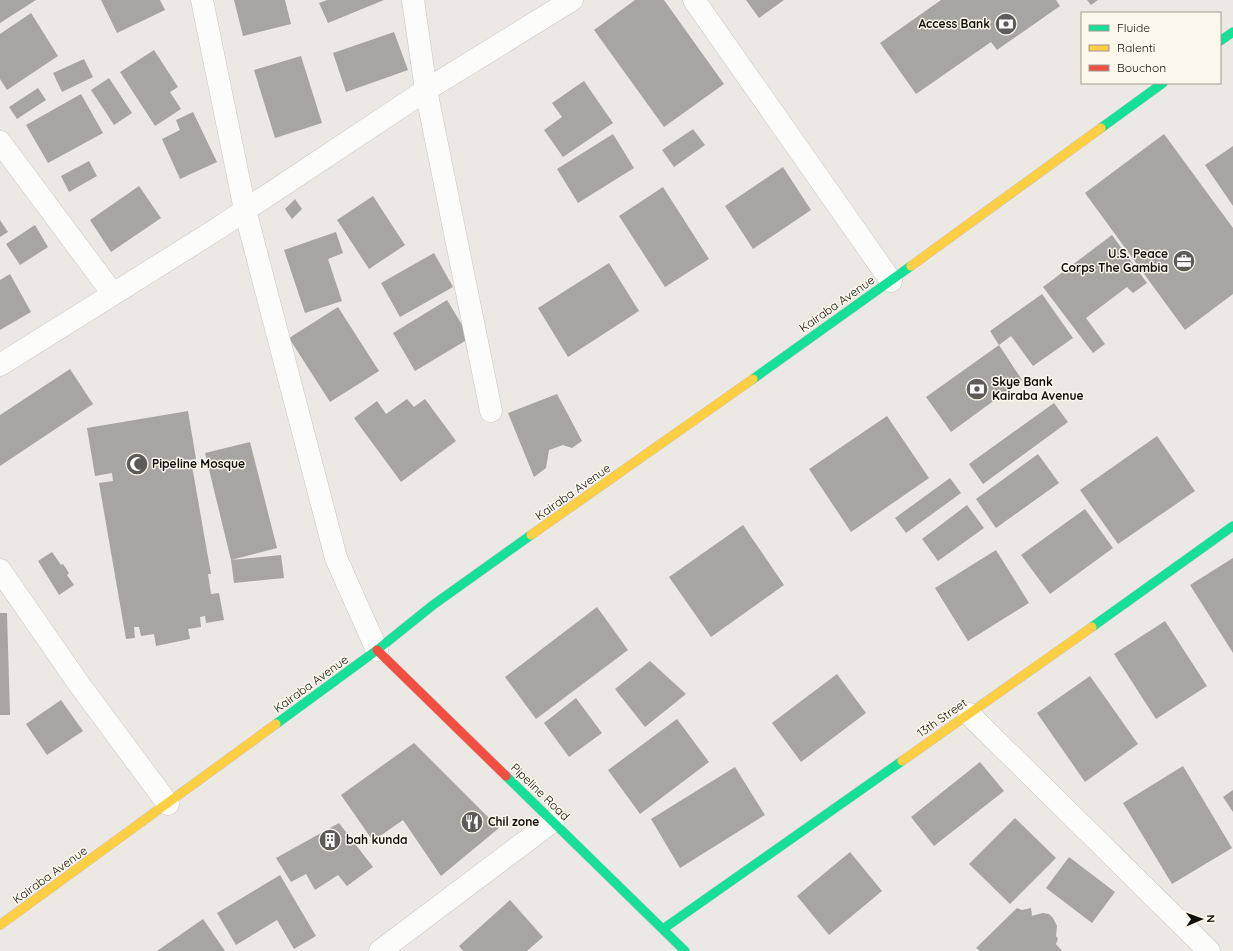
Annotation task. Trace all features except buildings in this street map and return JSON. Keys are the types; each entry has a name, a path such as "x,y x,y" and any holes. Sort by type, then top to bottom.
{"street":[{"path":"202,0 245,210 336,558 376,650"},
{"path":"413,0 426,90 491,411"},
{"path":"0,365 245,210 426,90 572,0"},
{"path":"694,0 891,281"},
{"path":"1221,40 1233,32"},
{"name":"Kairaba Avenue","path":"0,925 168,804 433,606 891,281 1162,84"},
{"path":"0,142 113,294"},
{"name":"13th Street","path":"662,929 969,714 1233,526"},
{"path":"0,570 79,684 168,804"},
{"name":"Pipeline Road","path":"376,650 685,951"},
{"path":"969,714 1208,951"},
{"path":"380,951 553,821"}],"traffic: fast":[{"path":"1221,40 1233,32"},
{"path":"1101,128 1162,84"},
{"path":"753,379 911,266"},
{"path":"1092,627 1233,526"},
{"path":"276,724 377,650 433,605 531,535"},
{"path":"663,929 902,761"},
{"path":"506,776 685,951"}],"traffic: slow":[{"path":"911,266 1101,128"},
{"path":"531,535 753,379"},
{"path":"902,761 1092,627"},
{"path":"0,925 276,724"}],"traffic: jam":[{"path":"377,650 506,776"}],"place":[{"name":"Access Bank","path":"1006,24"},
{"name":"U.S. Peace Corps The Gambia","path":"1184,261"},
{"name":"Skye Bank Kairaba Avenue","path":"977,389"},
{"name":"Pipeline Mosque","path":"137,464"},
{"name":"Chil zone","path":"472,822"},
{"name":"bah kunda","path":"330,840"}]}
